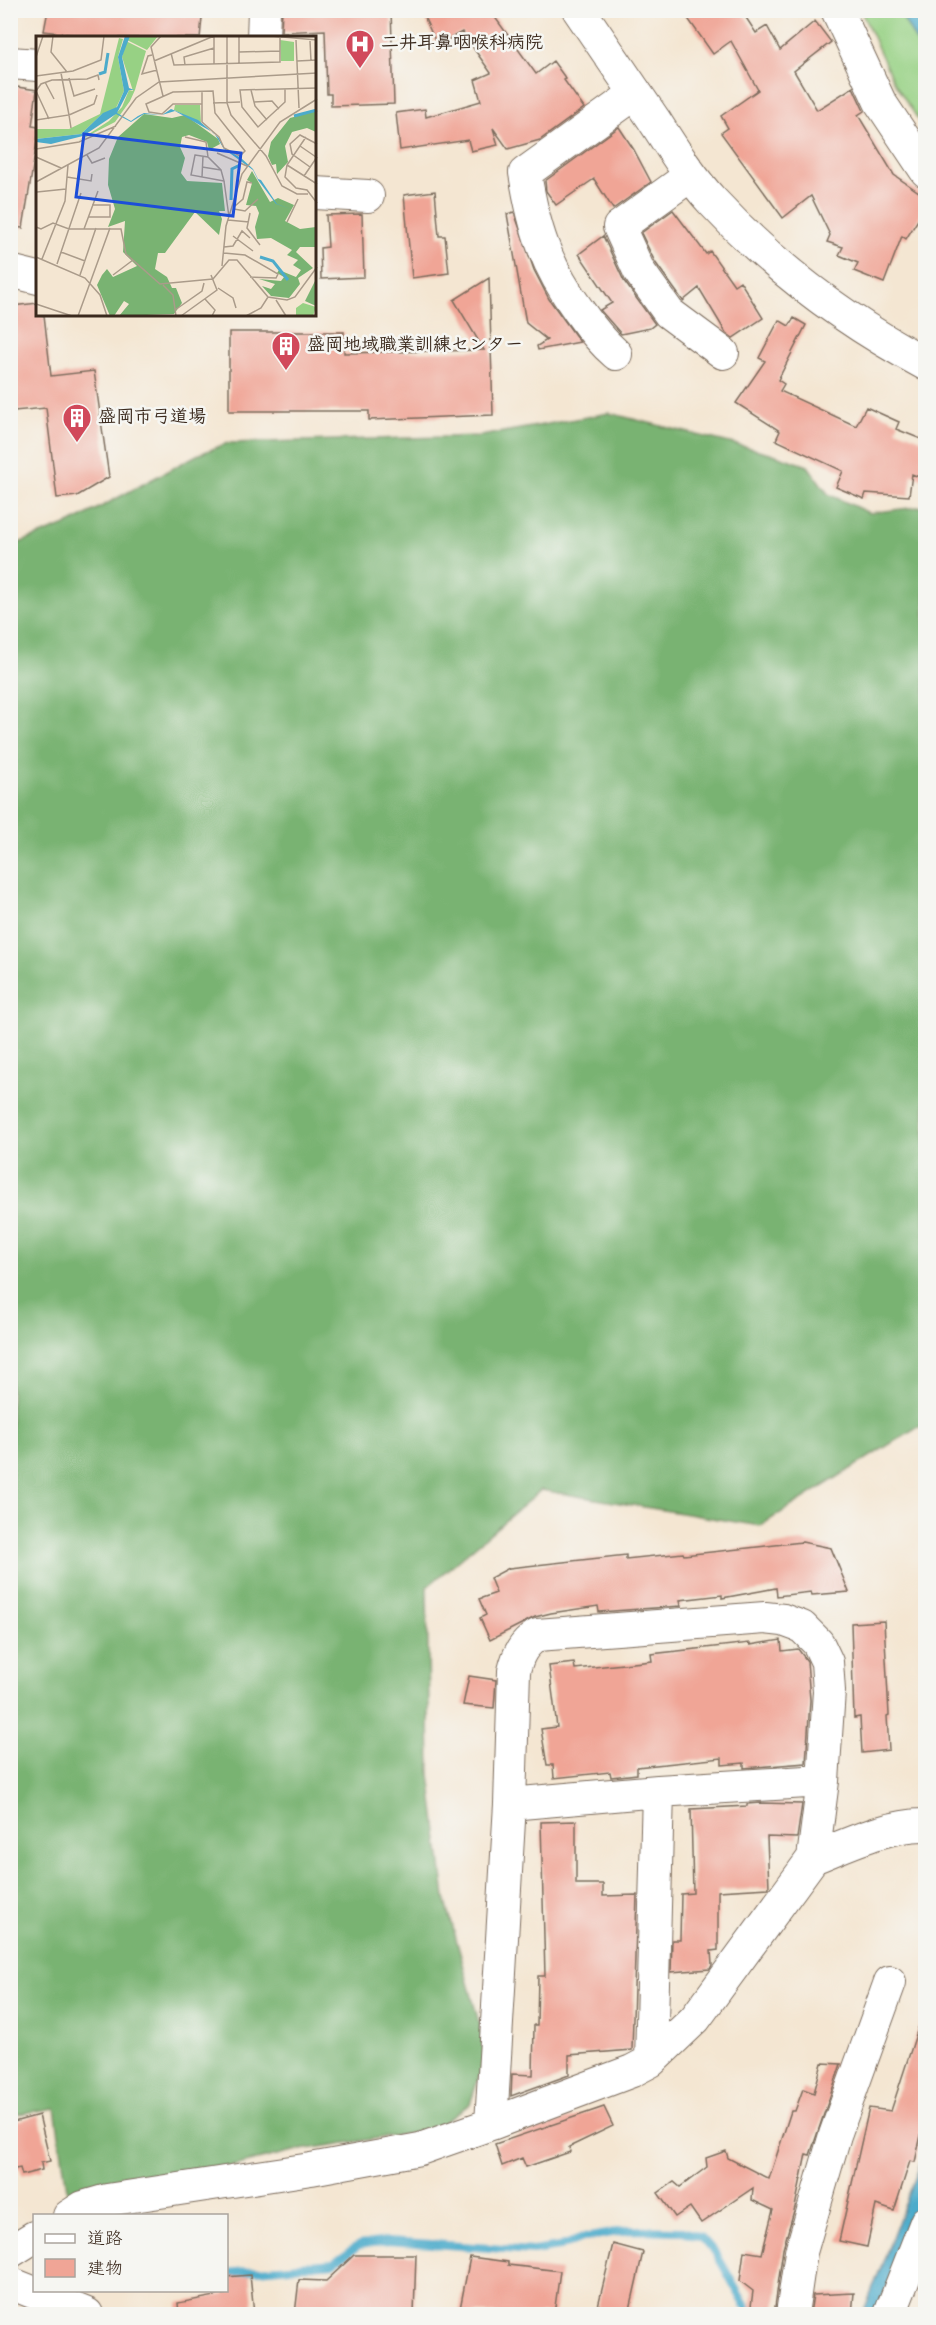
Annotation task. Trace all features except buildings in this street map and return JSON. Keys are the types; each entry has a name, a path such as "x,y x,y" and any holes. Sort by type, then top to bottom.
{"street":[{"path":"263,36 264,10"},
{"path":"579,10 691,175 713,202 751,239 842,315 881,340 926,364"},
{"path":"837,10 880,102 926,171"},
{"path":"10,63 36,65"},
{"path":"616,354 602,342 552,270 531,213 525,173 636,93"},
{"path":"691,175 619,227 639,271 669,313 723,352"},
{"path":"316,194 368,196"},
{"path":"10,271 36,278"},
{"path":"72,2214 82,2207 106,2200 420,2149 491,2124 632,2071 651,2061 695,2019 813,1858 823,1781 829,1691 827,1662 818,1643 801,1627 783,1620 765,1618 537,1635 518,1655 514,1671 510,1804 491,2124"},
{"path":"510,1804 658,1791 823,1781"},
{"path":"651,2061 658,1791"},
{"path":"813,1858 865,1838 912,1824 926,1825"},
{"path":"792,2314 801,2252 835,2134 890,1982"},
{"path":"890,2314 926,2222"},
{"path":"10,2252 33,2238"},
{"path":"10,2283 87,2314"}],"green space":[{"path":"861,11 899,11 925,57 925,130 893,81"},
{"path":"609,413 770,453 808,466 828,494 869,513 925,506 925,1427 917,1427 760,1526 541,1490 427,1587 430,1774 445,1898 487,2052 470,2104 432,2130 294,2151 205,2173 68,2196 55,2108 11,2115 11,546 71,523 197,455 228,443 481,436"}],"water":[{"path":"899,11 925,11 925,57"},
{"path":"925,2152 925,2189 876,2314 863,2314"}],"waterway":[{"path":"228,2273 333,2263 359,2245 388,2241 533,2251 559,2247 583,2238 629,2230 683,2231 701,2237 717,2255 750,2314"}],"place":[{"name":"二井耳鼻咽喉科病院","path":"360,70"},
{"name":"盛岡地域職業訓練センター","path":"286,372"},
{"name":"盛岡市弓道場","path":"77,444"}]}
